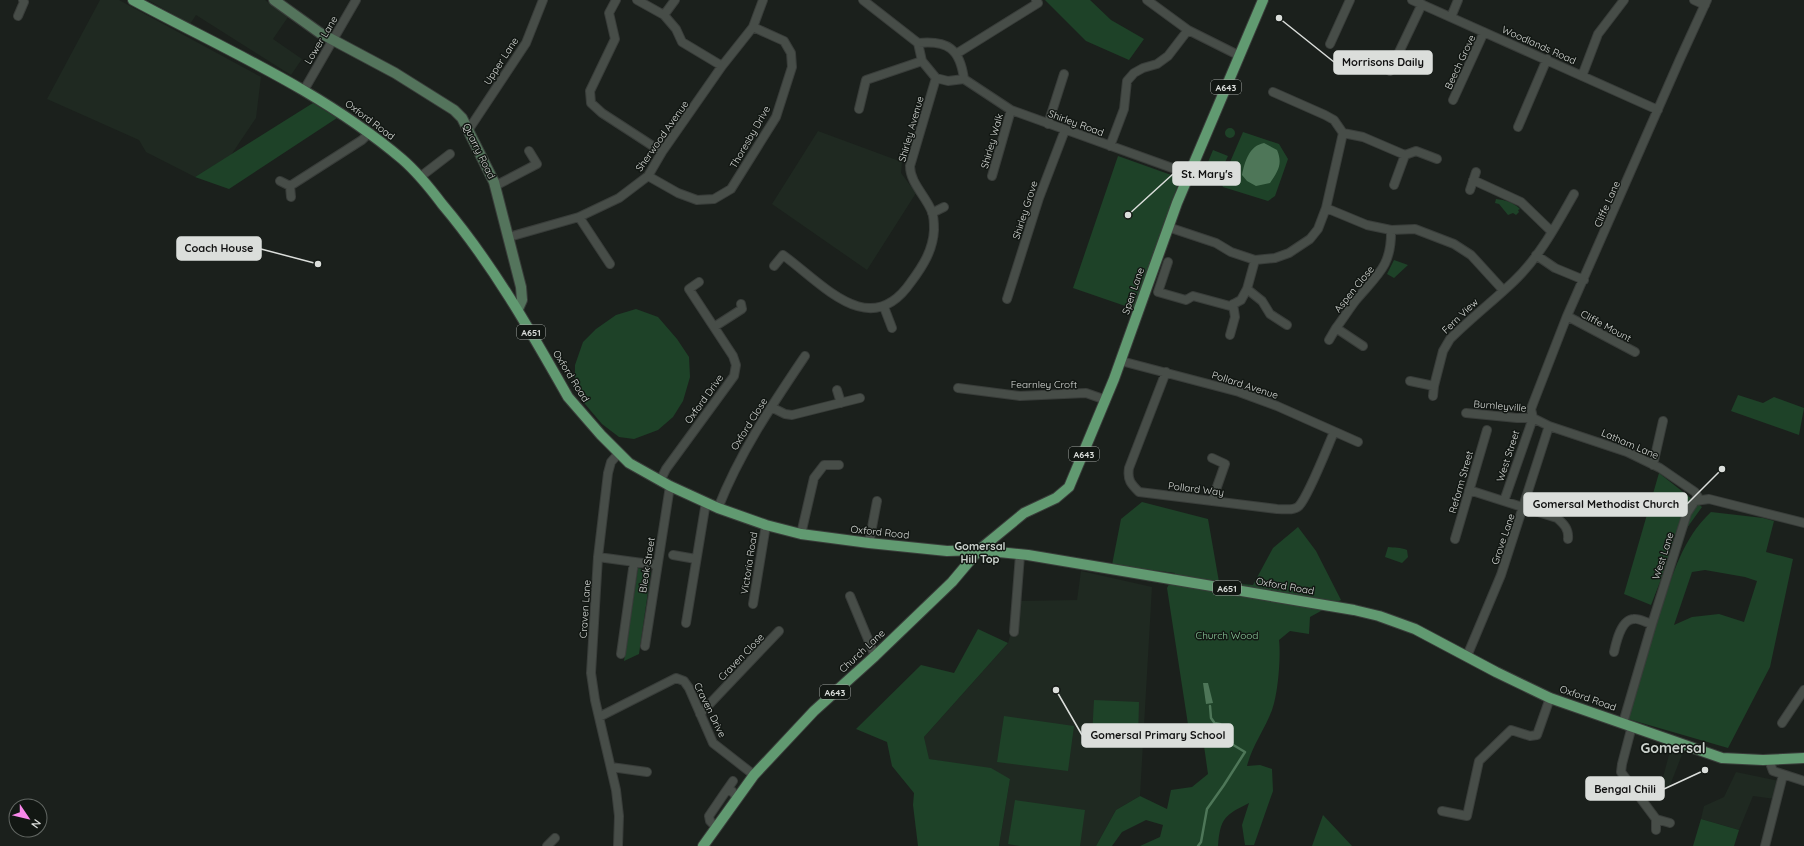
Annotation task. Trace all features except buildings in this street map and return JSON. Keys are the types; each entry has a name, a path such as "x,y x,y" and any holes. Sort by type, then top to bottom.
{"main road":[{"name":"Oxford Road","path":"133,0 304,90 341,112 402,159 420,177 459,224 518,309 568,397 618,454 629,463 660,481 718,508 766,525 801,534 947,551 979,550 1020,554 1354,610 1379,616 1415,629 1496,672 1550,698 1722,758 1769,760 1804,758"},
{"name":"Spen Lane","path":"979,550 1024,514 1056,498 1066,491 1073,480 1121,361 1168,226 1263,0"},
{"name":"Church Lane","path":"703,846 754,775 814,711 875,656 952,582 979,550"}],"street":[{"name":"Quarry Road","path":"274,0 332,40 394,73 454,110 462,118 469,129 495,186 521,288 522,300 518,309"},
{"name":"Lower Lane","path":"304,90 356,0"},
{"name":"Upper Lane","path":"469,129 526,43 543,0"},
{"path":"616,0 609,13 615,39 590,91 592,103 602,114 662,152"},
{"path":"637,0 664,15 676,29 682,42 722,66"},
{"path":"664,15 675,0"},
{"name":"Sherwood Avenue","path":"509,237 579,217 619,198 648,176 662,152 722,66 753,27 763,0"},
{"path":"863,0 918,43 922,61 936,78 948,81 964,79 962,67 956,54 947,46 934,41 918,43"},
{"path":"1147,0 1188,30 1240,56"},
{"path":"1330,44 1350,0"},
{"name":"Woodlands Road","path":"1412,0 1547,59 1658,110"},
{"path":"1451,17 1458,0"},
{"path":"1582,76 1598,34 1624,0"},
{"path":"1694,0 1706,3"},
{"path":"956,54 1037,1"},
{"path":"18,16 25,2"},
{"name":"Cliffe Lane","path":"1533,418 1532,409 1534,401 1568,316 1706,3"},
{"path":"1390,71 1422,4"},
{"name":"Thoresby Drive","path":"648,176 678,193 697,200 714,199 731,188 776,117 792,67 791,53 784,40 753,27"},
{"path":"1110,146 1124,109 1127,81 1134,73 1143,68 1157,64 1168,56 1188,30"},
{"name":"Beech Grove","path":"1453,100 1484,32"},
{"path":"1518,127 1547,59"},
{"path":"859,109 866,80 922,61"},
{"path":"1048,124 1064,74"},
{"name":"Shirley Avenue","path":"884,307 906,290 929,255 934,231 932,213 910,174 910,166 936,78"},
{"name":"Shirley Road","path":"964,79 1011,110 1189,174"},
{"path":"1168,226 1216,242 1231,252 1255,260 1275,258 1290,253 1310,239 1318,229 1326,208 1343,134 1334,120 1273,92"},
{"name":"Shirley Walk","path":"992,176 1011,110"},
{"name":"Shirley Grove","path":"1007,298 1039,198 1065,130"},
{"path":"290,186 362,140 369,133"},
{"path":"1343,134 1363,137 1405,155 1416,151 1437,159"},
{"path":"495,186 537,164 529,151"},
{"path":"420,177 450,154"},
{"path":"1394,185 1405,155"},
{"path":"1470,190 1476,172"},
{"path":"1473,180 1521,202 1552,231"},
{"path":"280,181 290,186"},
{"path":"290,186 291,198"},
{"name":"Fern View","path":"1434,396 1434,386 1441,357 1450,339 1503,290 1514,282 1536,255 1574,194"},
{"path":"932,213 944,207"},
{"path":"1326,208 1367,225 1391,230 1415,229 1462,248 1480,264 1503,290"},
{"path":"579,217 610,264"},
{"name":"Aspen Close","path":"1363,346 1336,328 1357,300 1376,280 1384,268 1390,249 1391,230"},
{"path":"774,266 783,255 838,298 867,308 884,307 892,328"},
{"path":"1536,255 1555,268 1584,280"},
{"path":"1168,262 1158,292 1186,300 1193,296 1230,306 1240,300 1246,289 1255,260"},
{"name":"Oxford Drive","path":"660,481 666,469 734,376 736,365 733,356 689,289 699,282"},
{"path":"1246,289 1262,302 1270,314 1287,325"},
{"path":"1230,335 1235,317 1233,304"},
{"path":"714,328 743,308"},
{"name":"Cliffe Mount","path":"1568,316 1635,352"},
{"path":"1330,340 1336,328"},
{"name":"Oxford Close","path":"718,508 739,458 805,356"},
{"name":"Pollard Avenue","path":"1121,361 1239,392 1277,406 1358,442"},
{"name":"Pollard Way","path":"1166,372 1129,468 1128,476 1131,484 1140,492 1277,509 1293,509 1298,506 1306,493 1334,432"},
{"path":"1410,382 1434,386"},
{"name":"Fearnley Croft","path":"958,388 1020,396 1086,393 1106,400"},
{"path":"837,390 841,403"},
{"path":"771,407 785,414 792,415 860,398"},
{"name":"Burnleyville","path":"1466,413 1524,419 1533,418"},
{"name":"Latham Lane","path":"1533,418 1549,426 1627,452 1653,465 1695,492 1699,499"},
{"name":"West Street","path":"1504,500 1533,418"},
{"path":"1653,465 1663,421"},
{"name":"Grove Lane","path":"1467,656 1491,603 1524,508 1549,426"},
{"name":"Reform Street","path":"1455,539 1487,430"},
{"name":"Craven Lane","path":"618,454 611,462 608,473 598,558 591,673 616,790 619,816 618,846"},
{"path":"1212,458 1225,464 1212,501"},
{"path":"801,534 814,478 824,465 839,465"},
{"name":"Bleak Street","path":"645,646 670,486"},
{"path":"1469,490 1557,518 1564,524 1569,533 1568,539"},
{"path":"1699,499 1709,499 1804,522"},
{"name":"West Lane","path":"1656,819 1622,772 1627,724 1652,624 1687,513 1692,504 1699,499"},
{"path":"869,543 877,501"},
{"path":"684,618 706,502"},
{"name":"Victoria Road","path":"753,604 766,525"},
{"path":"673,554 696,558"},
{"path":"1014,632 1020,554"},
{"path":"598,558 657,565"},
{"path":"621,654 634,562"},
{"path":"850,596 875,656"},
{"path":"1614,652 1618,639 1627,621 1634,619 1652,624"},
{"name":"Craven Close","path":"700,714 779,631"},
{"name":"Craven Drive","path":"600,717 676,678 684,681 689,688 713,743 754,775"},
{"path":"1782,724 1804,690"},
{"path":"1442,811 1467,816 1479,761 1511,730 1530,736 1537,735 1550,698"},
{"path":"1769,760 1773,771 1804,781"},
{"path":"611,767 647,772"},
{"path":"1765,846 1783,775"},
{"path":"716,827 710,821 709,816 733,781"},
{"path":"726,791 732,791 737,798"},
{"path":"1656,830 1656,819 1670,823"},
{"path":"547,846 555,838"}],"shaded area":[{"path":"100,0 119,0 261,77 256,118 231,155 195,177 146,152 139,140 47,99"},
{"path":"148,0 265,0 288,17 273,39 302,59 291,75 196,15 190,24"},
{"path":"818,131 902,162 901,173 916,193 867,270 772,204"},
{"path":"1264,143 1277,150 1280,163 1270,183 1256,186 1247,181 1242,175 1248,155 1255,147"},
{"path":"1081,571 1152,587 1140,796 1116,810 1096,846 999,846 1010,779 957,764 928,759 924,737 1008,643 1020,601 1077,600"},
{"path":"1203,683 1208,683 1213,703 1206,704"},
{"path":"1216,722 1221,723 1225,730 1217,735 1211,726"},
{"path":"1671,747 1683,752 1669,788 1661,785"},
{"path":"1736,772 1779,781 1775,799 1753,796 1739,830 1701,819 1704,806 1724,797"}],"green space":[{"path":"1045,0 1090,0 1111,20 1144,39 1129,60 1086,41"},
{"path":"313,103 337,118 229,189 195,177"},
{"path":"1228,128 1232,128 1235,133 1232,138 1228,138 1225,135 1225,131"},
{"path":"1243,132 1279,144 1288,159 1275,196 1268,201 1223,187 1221,183"},
{"path":"1213,150 1228,156 1220,173 1206,167"},
{"path":"1118,156 1174,176 1178,185 1134,309 1073,288"},
{"path":"1496,199 1512,203 1520,209 1518,210 1519,212 1516,215 1513,213 1508,215 1499,204 1495,203"},
{"path":"1394,260 1408,265 1394,278 1387,274"},
{"path":"636,309 658,317 677,339 689,357 690,377 683,401 673,417 658,430 634,439 619,437 602,424 585,404 575,383 575,365 583,342 596,329 616,315"},
{"path":"1738,395 1763,403 1774,397 1804,408 1799,435 1731,411"},
{"path":"1659,473 1702,507 1674,546 1651,605 1624,594"},
{"name":"Church Wood","path":"1142,502 1208,519 1219,582 1253,585 1273,548 1298,527 1316,551 1341,600 1310,617 1309,634 1290,631 1279,640 1280,656 1274,703 1269,717 1252,751 1247,766 1260,765 1272,769 1273,791 1254,845 1245,845 1242,825 1249,803 1229,814 1225,818 1220,829 1218,846 1140,846 1160,837 1163,825 1146,820 1122,832 1112,846 1096,846 1116,810 1140,796 1167,809 1171,790 1192,787 1208,774 1204,746 1189,731 1167,588 1175,573 1112,565 1121,519"},
{"path":"1711,512 1763,518 1774,521 1766,552 1793,559 1770,667 1728,748 1628,719 1647,651 1674,571 1686,546 1701,523","holes":["1705,570 1745,577 1757,581 1744,622 1719,614 1692,617 1674,625 1692,572"]},
{"path":"1388,547 1407,550 1408,557 1402,563 1385,557"},
{"path":"638,568 651,571 639,654 624,661"},
{"path":"978,629 1008,643 924,737 929,759 991,768 1010,779 999,846 918,846 913,805 914,793 892,766 887,742 856,729 921,665 954,673"},
{"path":"1094,700 1139,702 1138,739 1092,737"},
{"path":"1004,716 1074,726 1068,771 997,762"},
{"path":"1015,800 1085,810 1080,846 1020,846 1008,844"},
{"path":"1323,815 1352,846 1312,846"},
{"path":"1701,819 1739,830 1734,846 1693,846"}],"waterway":[{"path":"1210,706 1211,718 1216,725"},
{"path":"1198,846 1201,842 1207,809 1245,752 1230,743 1220,731"}],"place":[{"name":"Morrisons Daily","path":"1279,18"},
{"name":"St. Mary's","path":"1128,215"},
{"name":"Coach House","path":"318,264"},
{"name":"Gomersal Methodist Church","path":"1722,469"},
{"name":"Gomersal Primary School","path":"1056,690"},
{"name":"Bengal Chili","path":"1705,770"}],"district":[{"name":"Gomersal Hill Top","path":"980,552"},
{"name":"Gomersal","path":"1673,748"}]}
